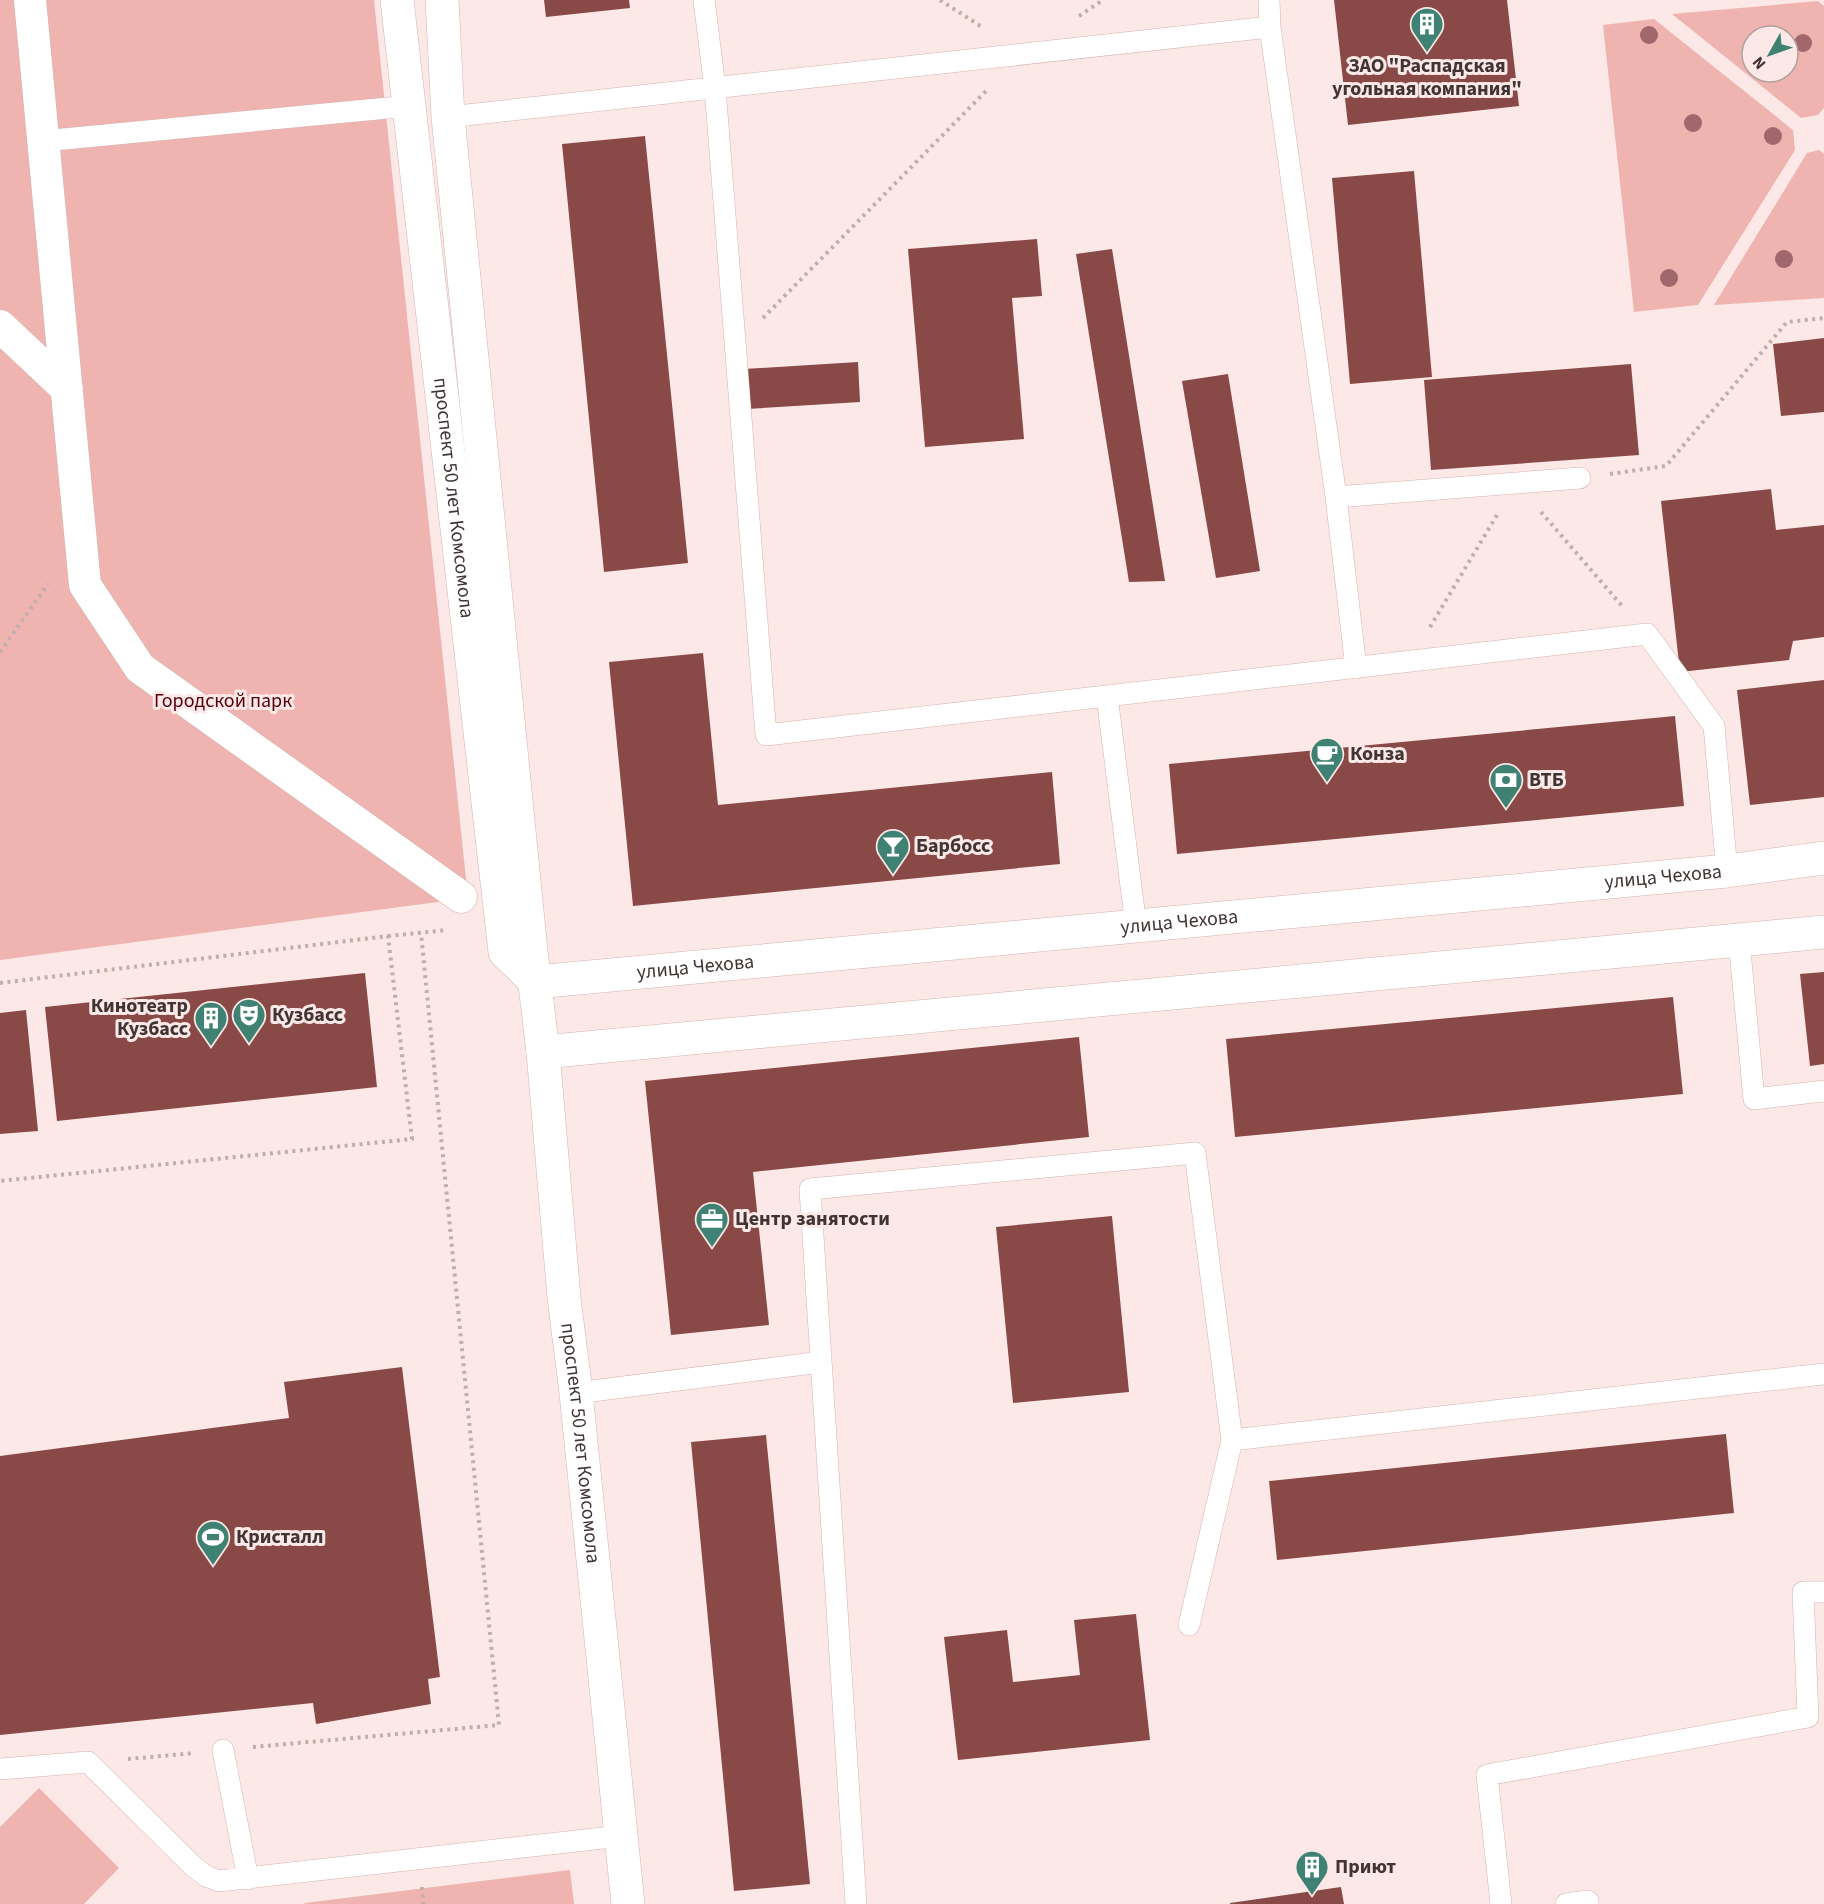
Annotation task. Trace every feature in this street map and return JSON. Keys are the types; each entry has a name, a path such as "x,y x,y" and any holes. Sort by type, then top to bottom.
{"main road":[{"name":"проспект 50 лет Комсомола","path":"397,0 505,952 536,982"},
{"name":"проспект 50 лет Комсомола","path":"442,0 448,117 543,1052 564,1298 576,1393 628,1904"},
{"name":"улица Чехова","path":"536,982 1727,871 1824,858"},
{"path":"543,1052 1824,932"}],"street":[{"path":"30,0 85,585 140,668 461,897"},
{"path":"0,326 67,389"}],"lane":[{"path":"704,0 714,88 766,735 1647,634 1714,726 1727,871"},
{"path":"1269,0 1270,27 1336,497 1356,668"},
{"path":"448,117 1270,27"},
{"path":"44,141 409,106"},
{"path":"1336,497 1580,478"},
{"path":"1107,696 1136,926"},
{"path":"1739,940 1754,1099 1824,1091"},
{"path":"856,1904 810,1189 1195,1153 1233,1440 1189,1624"},
{"path":"576,1393 821,1362"},
{"path":"1233,1440 1824,1374"},
{"path":"1501,1904 1487,1775 1808,1717 1803,1592 1824,1592"},
{"path":"223,1750 248,1879"},
{"path":"0,1769 88,1762 194,1867 219,1881 621,1836"},
{"path":"1566,1904 1588,1901 1588,1904"}],"path":[{"path":"1076,18 1103,0"},
{"path":"735,346 1022,55"},
{"path":"1580,478 1666,466 1787,322 1824,318"},
{"path":"1409,662 1516,483 1647,634"},
{"path":"0,652 80,540"},
{"path":"0,983 455,929"},
{"path":"88,1762 499,1725 421,933"},
{"path":"0,1181 412,1138 388,936"}],"green space":[{"name":"Городской парк","path":"0,0 374,0 468,898 0,960"},
{"path":"1818,1 1824,6 1824,108 1818,115 1801,118 1759,84 1800,84 1800,24 1740,24 1740,69 1672,14"},
{"path":"1654,19 1793,130 1795,150 1698,305 1634,312 1603,25"},
{"path":"1819,150 1824,154 1824,298 1714,305 1807,153"},
{"path":"39,1788 119,1868 84,1904 0,1904 0,1827"},
{"path":"570,1870 574,1904 304,1904 305,1903"}],"building":[{"path":"544,0 629,0 630,8 546,17"},
{"name":"ЗАО \"Распадская угольная компания\"","path":"1334,0 1507,0 1519,106 1348,125"},
{"path":"645,136 688,563 604,572 562,144"},
{"path":"1414,171 1432,377 1350,384 1332,178"},
{"path":"1037,239 1042,296 1012,298 1024,439 925,447 908,249"},
{"path":"1112,249 1165,581 1129,582 1076,254"},
{"path":"1824,338 1824,412 1781,416 1773,344"},
{"path":"858,362 860,402 747,409 744,369"},
{"path":"1631,364 1639,455 1431,470 1424,380"},
{"path":"1228,374 1260,571 1216,578 1182,381"},
{"path":"1771,489 1776,530 1824,525 1824,637 1793,641 1789,660 1680,672 1661,501"},
{"path":"703,653 718,805 1052,772 1060,864 633,906 609,662"},
{"path":"1824,680 1824,797 1750,805 1737,690"},
{"path":"1675,716 1684,806 1177,854 1169,764"},
{"path":"1824,972 1824,1064 1810,1066 1800,974"},
{"name":"Кинотеатр Кузбасс","path":"365,973 377,1087 57,1121 45,1007"},
{"path":"1673,997 1683,1094 1235,1137 1226,1039"},
{"path":"26,1010 38,1131 0,1134 0,1013"},
{"name":"Центр занятости","path":"1079,1037 1089,1137 753,1172 769,1325 671,1335 645,1081"},
{"path":"1112,1216 1129,1392 1013,1403 996,1227"},
{"name":"Кристалл","path":"402,1367 440,1677 428,1679 431,1704 316,1724 313,1703 0,1735 0,1456 289,1418 284,1382"},
{"path":"1726,1434 1734,1513 1277,1560 1269,1481"},
{"path":"766,1435 810,1884 734,1891 691,1442"},
{"path":"1136,1614 1150,1740 958,1760 944,1637 1007,1630 1013,1682 1080,1675 1074,1620"},
{"name":"Приют","path":"1341,1887 1344,1904 1230,1904 1230,1903"}],"place":[{"name":"ЗАО \"Распадская угольная компания\"","path":"1427,53"},
{"name":"Конза","path":"1327,783"},
{"name":"ВТБ","path":"1506,809"},
{"name":"Барбосс","path":"893,875"},
{"name":"Кузбасс","path":"249,1044"},
{"name":"Кинотеатр Кузбасс","path":"211,1047"},
{"name":"Центр занятости","path":"712,1248"},
{"name":"Кристалл","path":"213,1566"},
{"name":"Приют","path":"1312,1896"}]}
